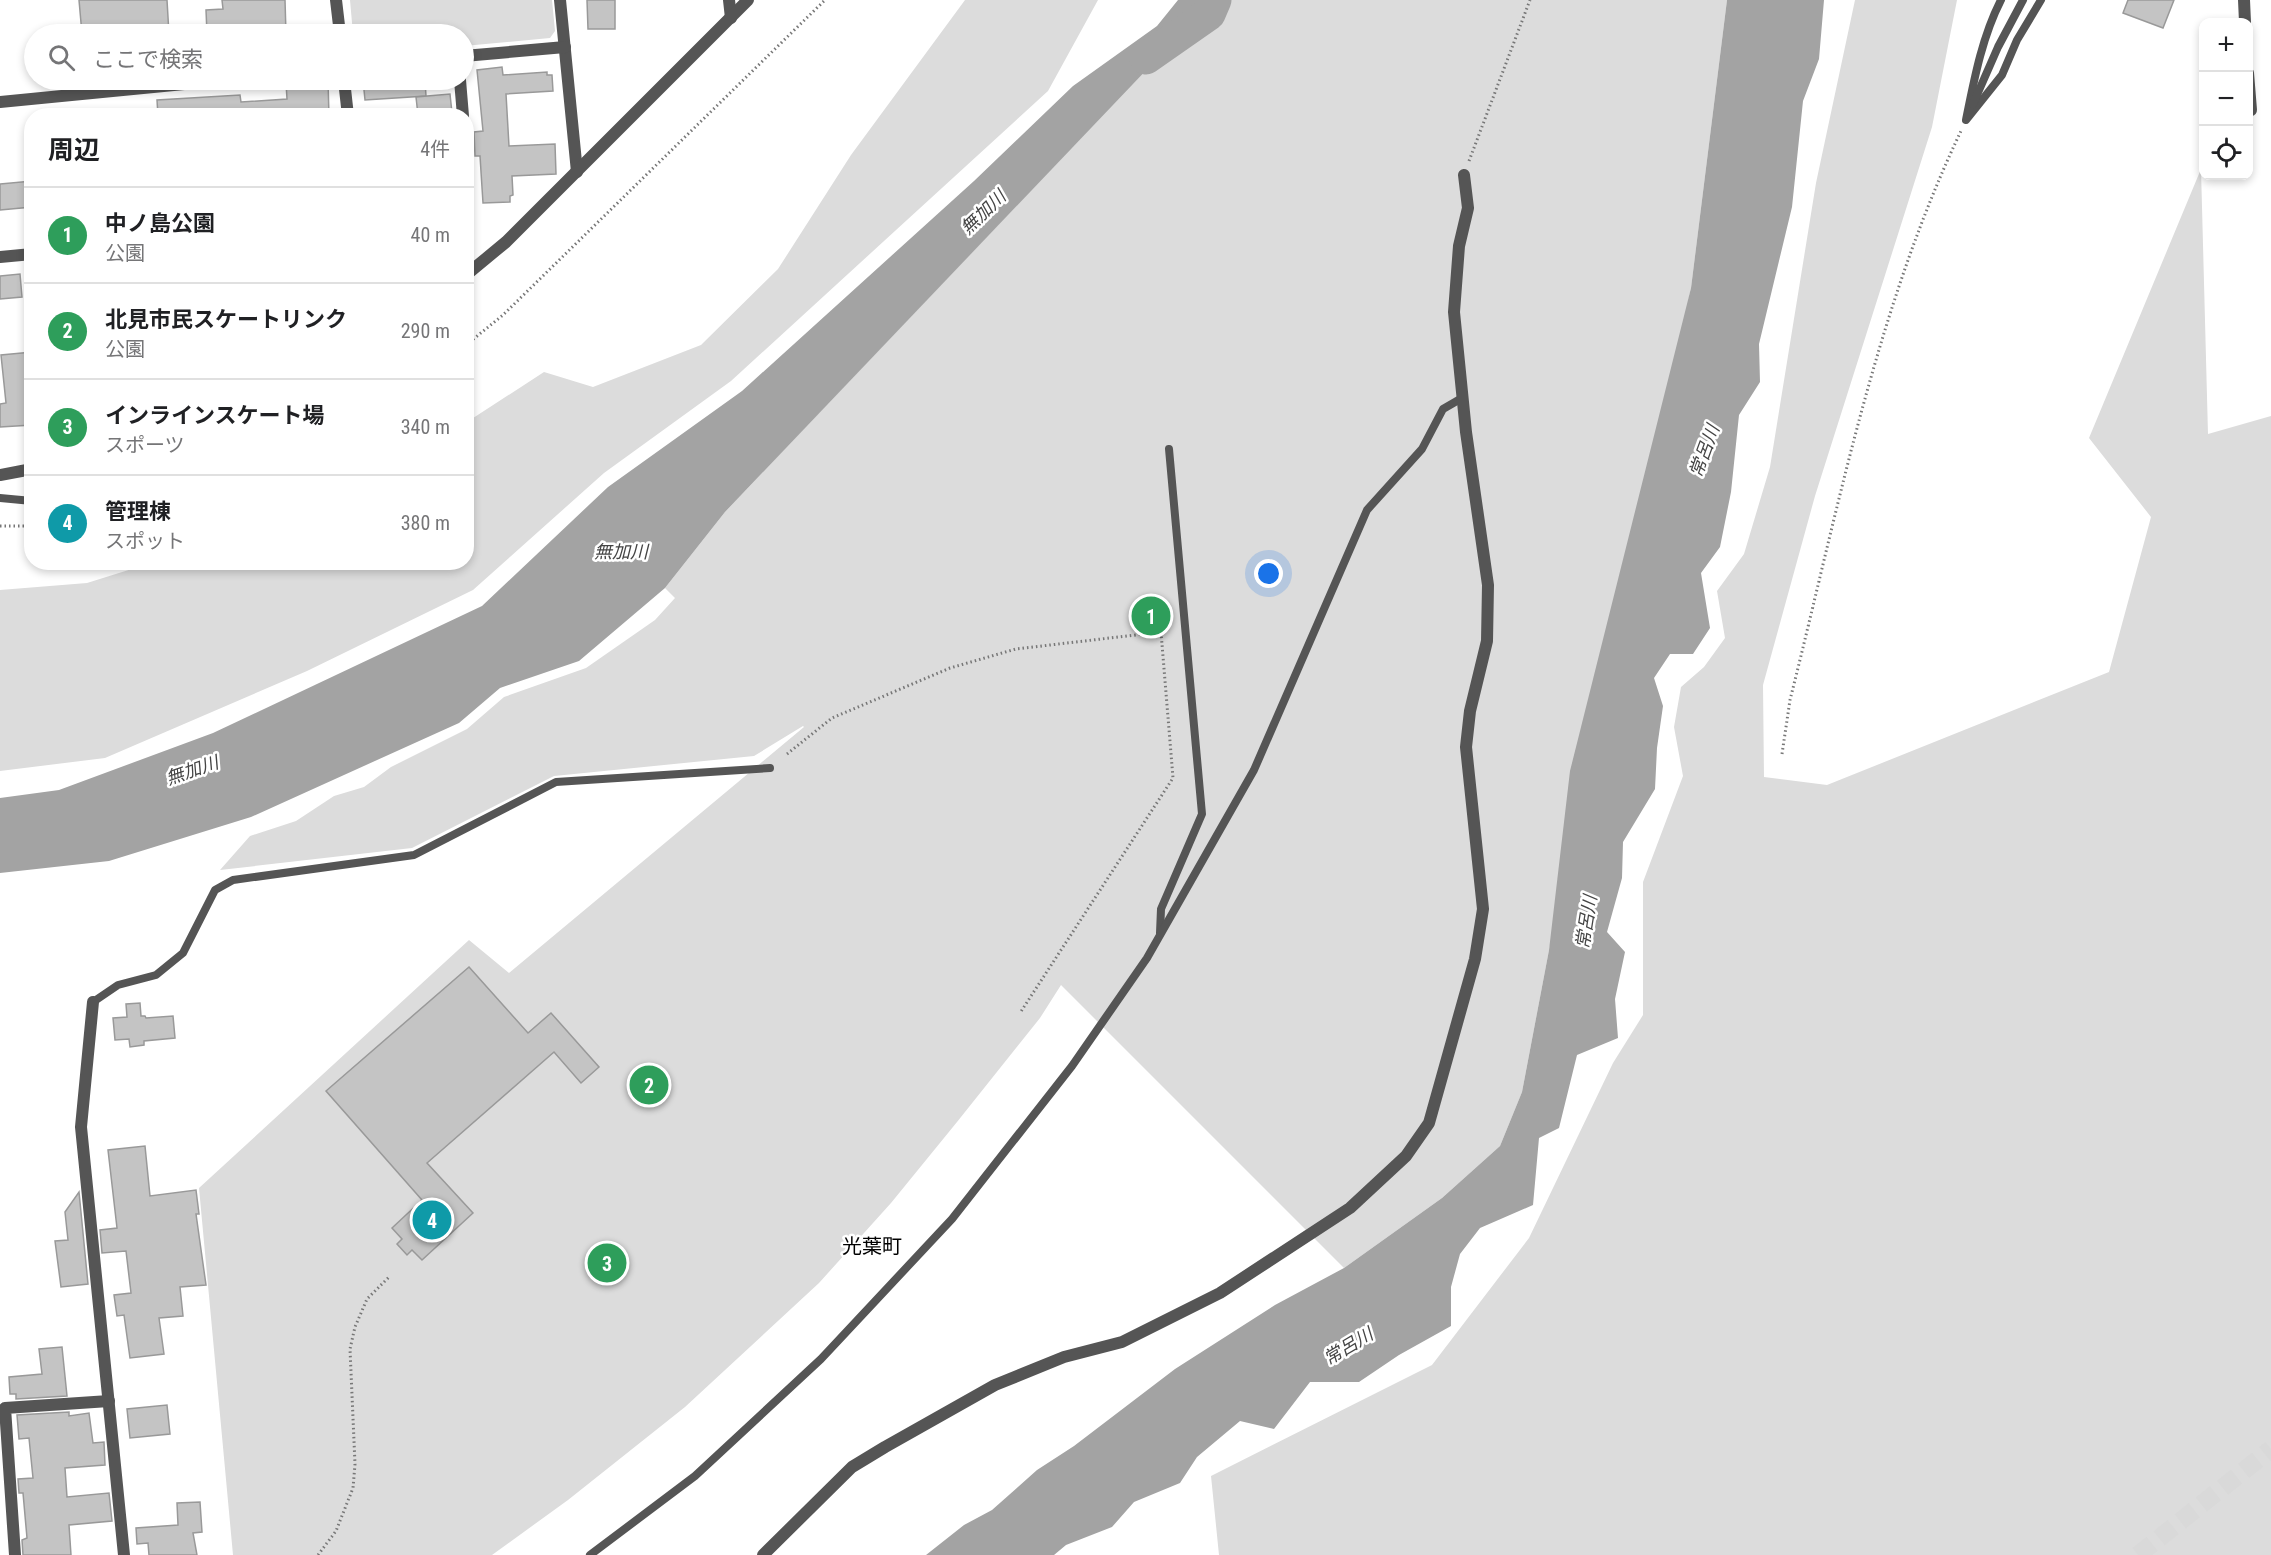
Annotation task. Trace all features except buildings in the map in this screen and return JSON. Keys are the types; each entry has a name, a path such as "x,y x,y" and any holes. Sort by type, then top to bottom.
{"street":[{"path":"336,0 339,24"},
{"path":"560,0 577,172"},
{"path":"729,0 731,18"},
{"path":"474,268 506,242 748,0"},
{"path":"2244,0 2245,18"},
{"path":"474,56 565,47"},
{"path":"0,102 123,90"},
{"path":"345,90 347,108"},
{"path":"461,90 462,108"},
{"path":"763,1555 852,1467 885,1447 995,1384 1064,1357 1122,1342 1220,1293 1350,1208 1406,1156 1429,1123 1475,959 1483,909 1466,747 1470,711 1487,641 1488,585 1462,398 1454,312 1459,246 1468,208 1464,175"},
{"path":"0,257 24,255"},
{"path":"0,475 24,470"},
{"path":"93,1002 81,1127 124,1555"},
{"path":"15,1555 5,1408 109,1401"}],"lane":[{"path":"1966,120 1985,40 2001,0"},
{"path":"1966,120 1998,47 2023,0"},
{"path":"1966,120 2002,75 2017,40 2041,0"},
{"path":"590,1555 694,1476 821,1359 952,1219 1072,1066 1147,958 1254,770 1367,510 1422,449 1443,409 1462,398"},
{"path":"1160,934 1161,909 1202,814 1169,449"},
{"path":"0,498 24,500"},
{"path":"93,1002 118,985 156,975 183,953 215,890 233,880 414,855 556,782 770,768"}],"path":[{"path":"474,339 503,315 825,0"},
{"path":"1464,175 1530,0"},
{"path":"1782,754 1790,700 1873,371 1924,219 1943,169 1966,120"},
{"path":"0,526 24,526"},
{"path":"787,754 832,718 950,668 1016,649 1161,632 1173,778 1020,1012"},
{"path":"318,1555 336,1531 353,1488 355,1464 350,1358 355,1327 367,1299 390,1276"}],"shaded area":[{"path":"350,0 552,0 555,31 550,38 474,45 474,24 352,24"},
{"path":"965,0 1098,0 1048,91 731,381 604,473 473,590 307,671 105,758 0,771 0,590 87,583 129,570 474,570 474,417 544,372 593,387 701,345 778,269 851,155"},
{"path":"1204,0 1727,0 1691,288 1549,950 1522,1092 1500,1146 1442,1198 1344,1268 1061,985 1040,1018 957,1122 891,1203 819,1283 685,1407 568,1500 492,1555 233,1555 199,1188 469,940 509,973 804,727 754,756 554,776 412,848 220,870 250,836 296,821 334,796 364,787 391,767 467,729 504,697 586,668 655,620 675,598 665,588 725,512 1192,21"},
{"path":"1855,0 1957,0 1932,127 1815,496 1763,685 1764,777 1827,785 2109,672 2151,517 2089,438 2199,174 2199,180 2201,180 2208,434 2271,416 2271,1555 1219,1555 1211,1476 1432,1365 1529,1238 1613,1063 1643,1015 1643,882 1683,776 1674,727 1681,687 1704,667 1725,638 1717,591 1744,554 1770,467 1816,183"}],"water":[{"name":"無加川","path":"1178,0 1204,0 1193,21 725,512 665,588 579,661 500,688 459,723 251,817 109,861 0,873 0,798 59,790 213,733 482,606 608,487 742,391 974,181 1073,86 1157,26"},
{"name":"常呂川","path":"1727,0 1824,0 1819,59 1803,101 1792,207 1759,344 1760,382 1739,415 1731,492 1720,547 1701,573 1710,628 1693,654 1670,654 1654,678 1663,706 1657,748 1655,789 1623,842 1622,878 1607,932 1625,952 1615,999 1618,1038 1577,1055 1559,1128 1539,1138 1533,1205 1480,1228 1460,1254 1451,1287 1451,1326 1399,1355 1359,1382 1310,1382 1274,1429 1240,1421 1197,1457 1180,1483 1134,1502 1112,1527 1066,1545 1054,1555 926,1555 964,1525 992,1510 1037,1470 1074,1446 1175,1369 1275,1305 1344,1268 1442,1198 1500,1146 1522,1092 1549,950 1570,771 1691,288"}],"waterway":[{"name":"無加川","path":"1146,58 1209,14 1215,0"}],"tunnel":[{"path":"2138,1555 2271,1449"}],"place":[{"name":"中ノ島公園","path":"1151,616"},
{"name":"北見市民スケートリンク","path":"649,1085"},
{"name":"管理棟","path":"432,1220"},
{"name":"インラインスケート場","path":"607,1263"}],"district":[{"name":"光葉町","path":"872,1246"}]}
